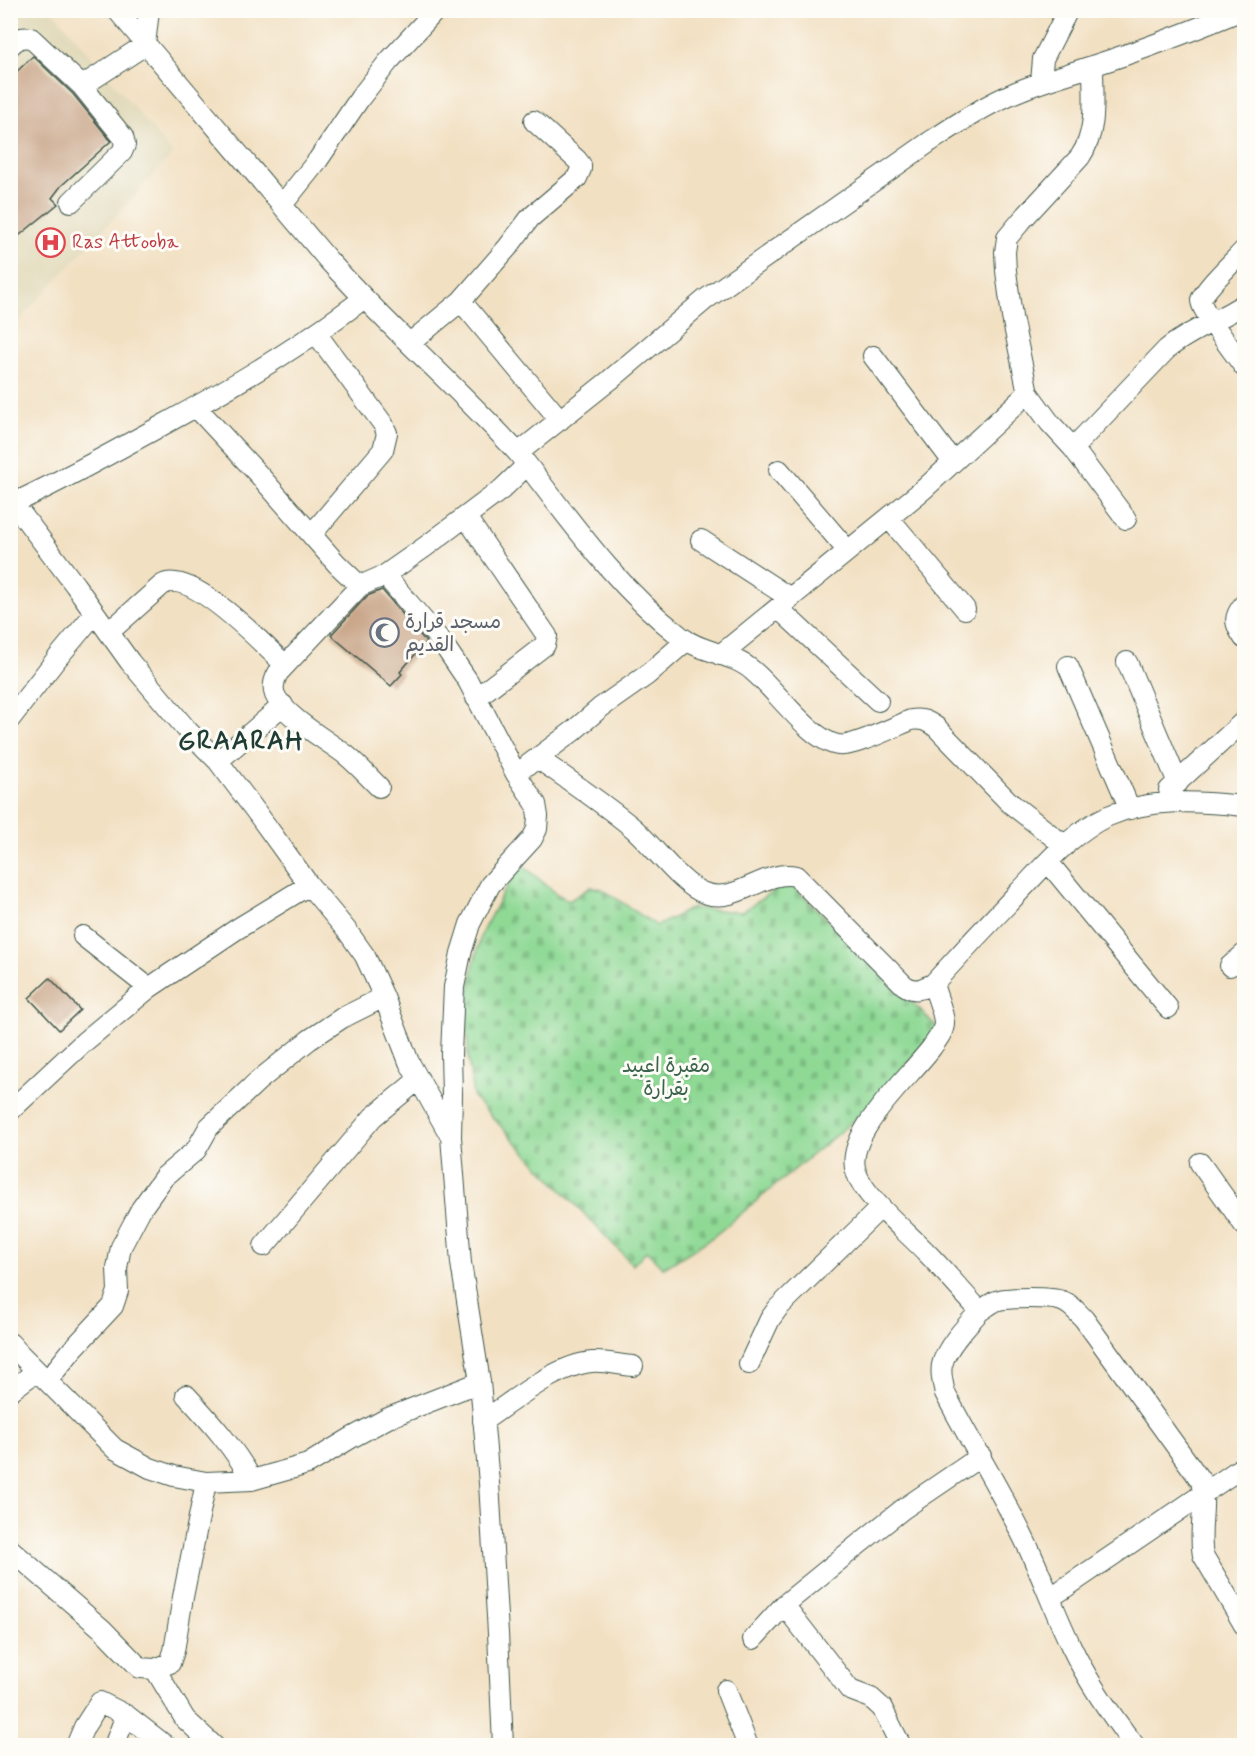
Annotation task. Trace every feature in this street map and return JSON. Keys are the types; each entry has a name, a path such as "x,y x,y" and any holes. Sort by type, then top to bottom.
{"street":[{"path":"117,10 363,299 410,343 522,459 630,591 657,619 686,641 745,664 764,680 813,731 838,745 851,744 918,718 926,720 1010,803 1065,846"},
{"path":"145,45 149,10"},
{"path":"282,206 388,62 436,10"},
{"path":"1041,82 1043,58 1068,10"},
{"path":"379,787 345,754 319,738 283,705 276,697 274,684 278,673 285,665 360,586 385,574 501,490 522,459 560,420 706,299 961,122 990,105 1041,82 1205,26 1242,10"},
{"path":"10,46 17,39 31,38 82,86 123,137 125,145 122,152 71,202"},
{"path":"82,86 145,45"},
{"path":"1093,66 1093,119 1088,146 1007,238 1005,252 1011,306 1028,393 1126,519"},
{"path":"410,343 461,301 530,218 580,174 581,165 577,160 534,121"},
{"path":"1245,250 1209,288 1201,300 1202,307 1245,367"},
{"path":"363,299 299,345 196,407 75,473 12,504 130,662 188,731 218,761 309,885 365,956 384,997 409,1062 451,1137"},
{"path":"461,301 560,420"},
{"path":"1073,448 1181,337 1245,304"},
{"path":"312,534 383,450 387,433 383,424 316,333"},
{"path":"873,356 953,462"},
{"path":"720,655 924,489 1028,393"},
{"path":"196,407 337,564 360,586"},
{"path":"778,470 848,551"},
{"path":"466,517 547,636 546,645 476,698"},
{"path":"889,518 965,609"},
{"path":"701,540 784,603 878,701"},
{"path":"385,574 441,641 468,681 516,774 536,804 538,816 537,829 532,839 490,885 470,924 461,952 454,987 452,1021 451,1137 461,1263 480,1382 498,1633 503,1746"},
{"path":"109,632 162,585 168,582 181,583 210,598 231,614 285,665"},
{"path":"1245,604 1237,613 1236,622 1245,638"},
{"path":"10,719 95,613"},
{"path":"516,774 600,708 647,675 686,641"},
{"path":"1127,662 1178,783"},
{"path":"1068,666 1130,809"},
{"path":"218,761 283,705"},
{"path":"1154,804 1245,721"},
{"path":"537,758 635,830 658,855 704,893 720,895 736,893 772,877 785,874 796,876 904,985 918,990 933,984 1048,862 1095,822 1130,809 1154,804 1179,802 1245,806"},
{"path":"1048,862 1168,1008"},
{"path":"10,1111 84,1042 150,988 237,929 309,885"},
{"path":"83,936 150,988"},
{"path":"933,984 944,1022 941,1034 925,1057 872,1118 857,1144 855,1171 880,1208 927,1252 980,1311"},
{"path":"10,1392 42,1376 72,1350 113,1306 118,1291 117,1268 121,1247 141,1209 164,1177 196,1150 209,1126 258,1081 309,1040 342,1018 384,997"},
{"path":"264,1246 373,1117 419,1079"},
{"path":"1200,1163 1245,1225"},
{"path":"749,1364 770,1319 778,1308 880,1208"},
{"path":"1135,1746 1087,1678 1070,1645 1033,1557 981,1456 945,1393 942,1366 946,1354 980,1311 997,1300 1056,1300 1071,1305 1084,1319 1201,1481 1204,1494 1200,1543 1203,1555 1245,1625"},
{"path":"10,1343 115,1449 150,1468 174,1476 206,1482 252,1480 308,1464 351,1437 388,1418 480,1382"},
{"path":"483,1421 556,1373 577,1364 595,1361 633,1366"},
{"path":"186,1395 240,1457 252,1480"},
{"path":"753,1639 784,1605 903,1509 981,1456"},
{"path":"1050,1598 1245,1466"},
{"path":"10,1549 102,1629 140,1668 155,1669 170,1663 174,1651 206,1482"},
{"path":"784,1605 850,1690 871,1698 882,1708 901,1746"},
{"path":"155,1669 184,1719 214,1746"},
{"path":"726,1690 748,1746"},
{"path":"76,1746 84,1727 100,1702 126,1715 166,1746"},
{"path":"114,1746 126,1715"}],"shaded area":[{"name":"Ras Attooba","path":"11,11 53,11 173,154 11,329"}],"green space":[{"name":"مقبرة اعبيد بقرارة","path":"521,864 569,901 591,887 602,889 657,926 692,908 742,912 788,881 938,1028 872,1105 713,1237 664,1268 646,1251 633,1265 473,1097 468,1057 467,1009 473,967 482,932"}],"building":[{"path":"33,56 73,94 111,141 61,186 52,198 58,204 10,243 10,78"},
{"path":"382,590 426,642 391,686 331,635 367,596"},
{"path":"50,978 80,1010 59,1030 29,998"}],"place":[{"name":"Ras Attooba","path":"51,242"},
{"name":"مسجد قرارة القديم","path":"384,633"}],"district":[{"name":"GRAARAH","path":"241,742"}]}
